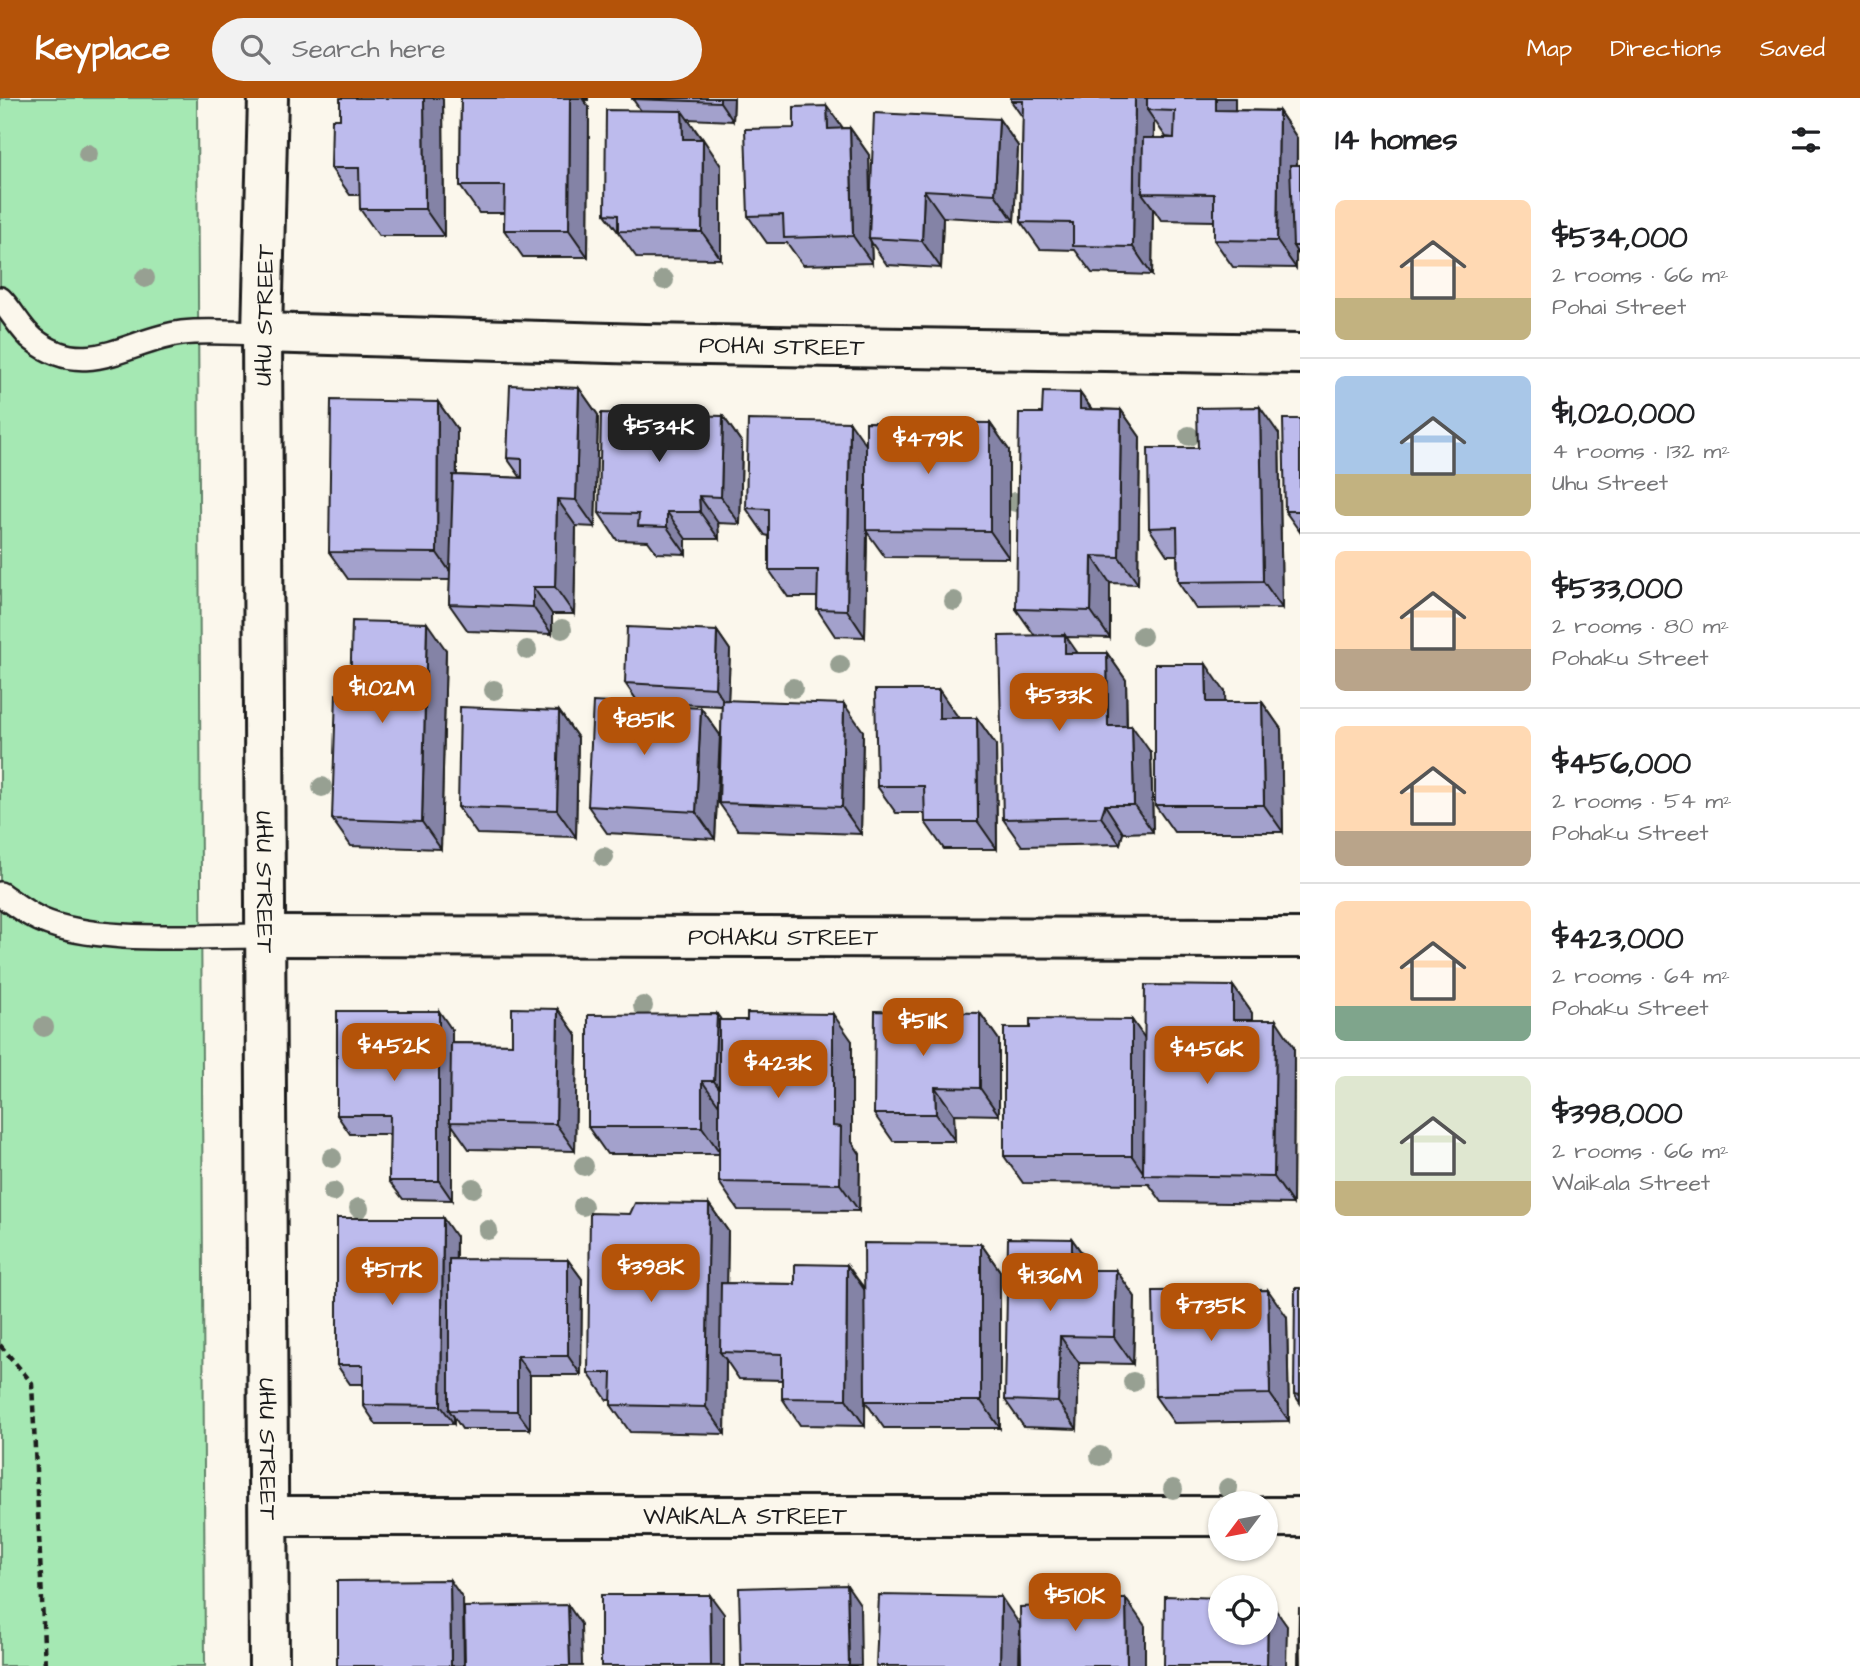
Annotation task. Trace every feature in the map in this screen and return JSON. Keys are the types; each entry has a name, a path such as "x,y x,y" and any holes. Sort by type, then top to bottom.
{"street":[{"name":"UHU STREET","path":"268,98 262,334 269,1666"},
{"name":"POHAI STREET","path":"262,334 658,345 1300,354"},
{"name":"POHAKU STREET","path":"267,936 1300,938"},
{"name":"WAIKALA STREET","path":"269,1517 1208,1517"},
{"path":"1278,1517 1300,1517"}],"lane":[{"path":"0,299 33,340 58,354 78,357 119,354 181,333 262,334"},
{"path":"0,894 43,920 78,929 120,935 267,936"}],"path":[{"path":"0,1345 32,1383 45,1666"}],"green space":[{"path":"0,98 197,98 205,1666 0,1666"}],"building":[{"path":"340,98 424,98 425,209 360,209 359,168 331,168 332,119 340,119"},
{"path":"461,98 570,98 569,230 504,230 505,186 460,186"},
{"path":"720,98 720,102 632,99"},
{"path":"1011,98 1135,98 1133,247 1073,246 1073,223 1021,222 1023,101 1011,101"},
{"path":"1147,98 1216,98 1216,110 1279,111 1277,241 1214,240 1214,194 1142,193 1143,138 1174,138 1175,111 1147,110"},
{"path":"827,106 828,129 850,128 853,236 784,238 783,215 748,216 745,129 794,128 794,107"},
{"path":"606,110 682,111 683,139 703,139 702,232 618,231 618,215 605,214"},
{"path":"874,113 999,119 995,194 924,190 922,241 869,238"},
{"path":"1290,165 1300,165 1300,246 1293,246"},
{"path":"510,385 579,388 576,500 557,499 555,587 533,587 533,607 449,604 453,475 522,478 522,459 507,458"},
{"path":"1043,392 1080,393 1080,409 1121,410 1119,557 1092,556 1091,611 1016,609 1019,413 1042,413"},
{"path":"331,400 438,402 437,553 329,552"},
{"path":"1260,407 1263,581 1178,582 1177,527 1149,528 1148,448 1198,448 1197,408"},
{"path":"601,413 723,416 721,497 699,496 700,512 667,512 667,527 638,526 639,514 599,513"},
{"path":"1283,419 1300,419 1300,511 1285,511"},
{"path":"748,420 850,422 847,610 817,609 818,570 769,570 769,509 746,508"},
{"path":"866,422 990,423 990,531 866,530"},
{"path":"352,621 427,623 422,822 332,819 336,694 350,695"},
{"path":"627,627 717,631 715,688 625,683"},
{"path":"1065,635 1065,653 1107,653 1108,726 1132,726 1134,805 1105,805 1101,817 1003,819 999,636"},
{"path":"1155,664 1206,664 1207,702 1262,702 1264,805 1155,805"},
{"path":"875,690 939,690 939,718 977,718 978,822 925,822 924,786 877,786"},
{"path":"722,700 844,704 842,807 719,803"},
{"path":"593,702 701,708 696,812 588,806"},
{"path":"460,707 559,711 557,810 458,807"},
{"path":"1145,985 1233,986 1233,1020 1276,1020 1274,1177 1143,1175"},
{"path":"512,1008 558,1009 556,1124 450,1122 451,1043 512,1044"},
{"path":"337,1011 439,1011 439,1181 389,1181 390,1115 337,1115"},
{"path":"875,1011 980,1013 980,1088 935,1087 936,1114 874,1114"},
{"path":"747,1013 833,1014 833,1126 841,1127 840,1184 719,1182 719,1020 747,1020"},
{"path":"717,1014 714,1081 702,1081 702,1127 588,1127 588,1015"},
{"path":"1030,1019 1132,1020 1132,1156 1004,1156 1004,1028 1030,1028"},
{"path":"635,1203 709,1204 706,1407 611,1405 612,1373 588,1373 590,1213 630,1214"},
{"path":"337,1218 443,1218 441,1406 363,1405 363,1365 337,1365"},
{"path":"1008,1238 1072,1239 1072,1270 1116,1270 1114,1337 1060,1336 1058,1402 1005,1400"},
{"path":"864,1243 981,1244 981,1401 865,1401"},
{"path":"449,1259 568,1260 568,1356 517,1356 517,1411 449,1410"},
{"path":"795,1264 847,1265 846,1399 782,1398 782,1354 720,1352 721,1283 795,1284"},
{"path":"1295,1288 1300,1288 1300,1395 1294,1394"},
{"path":"1268,1290 1270,1394 1155,1396 1153,1291"},
{"path":"450,1580 451,1666 337,1666 337,1581"},
{"path":"847,1585 849,1666 741,1666 739,1588"},
{"path":"601,1595 710,1595 711,1666 601,1666"},
{"path":"879,1595 1001,1597 1000,1666 876,1666"},
{"path":"1165,1596 1208,1598 1208,1645 1267,1645 1267,1666 1164,1666"},
{"path":"1043,1599 1126,1599 1127,1666 1021,1666 1020,1607 1045,1606"},
{"path":"568,1605 570,1666 465,1666 464,1607"},
{"path":"1299,1607 1300,1666 1298,1666"}]}
